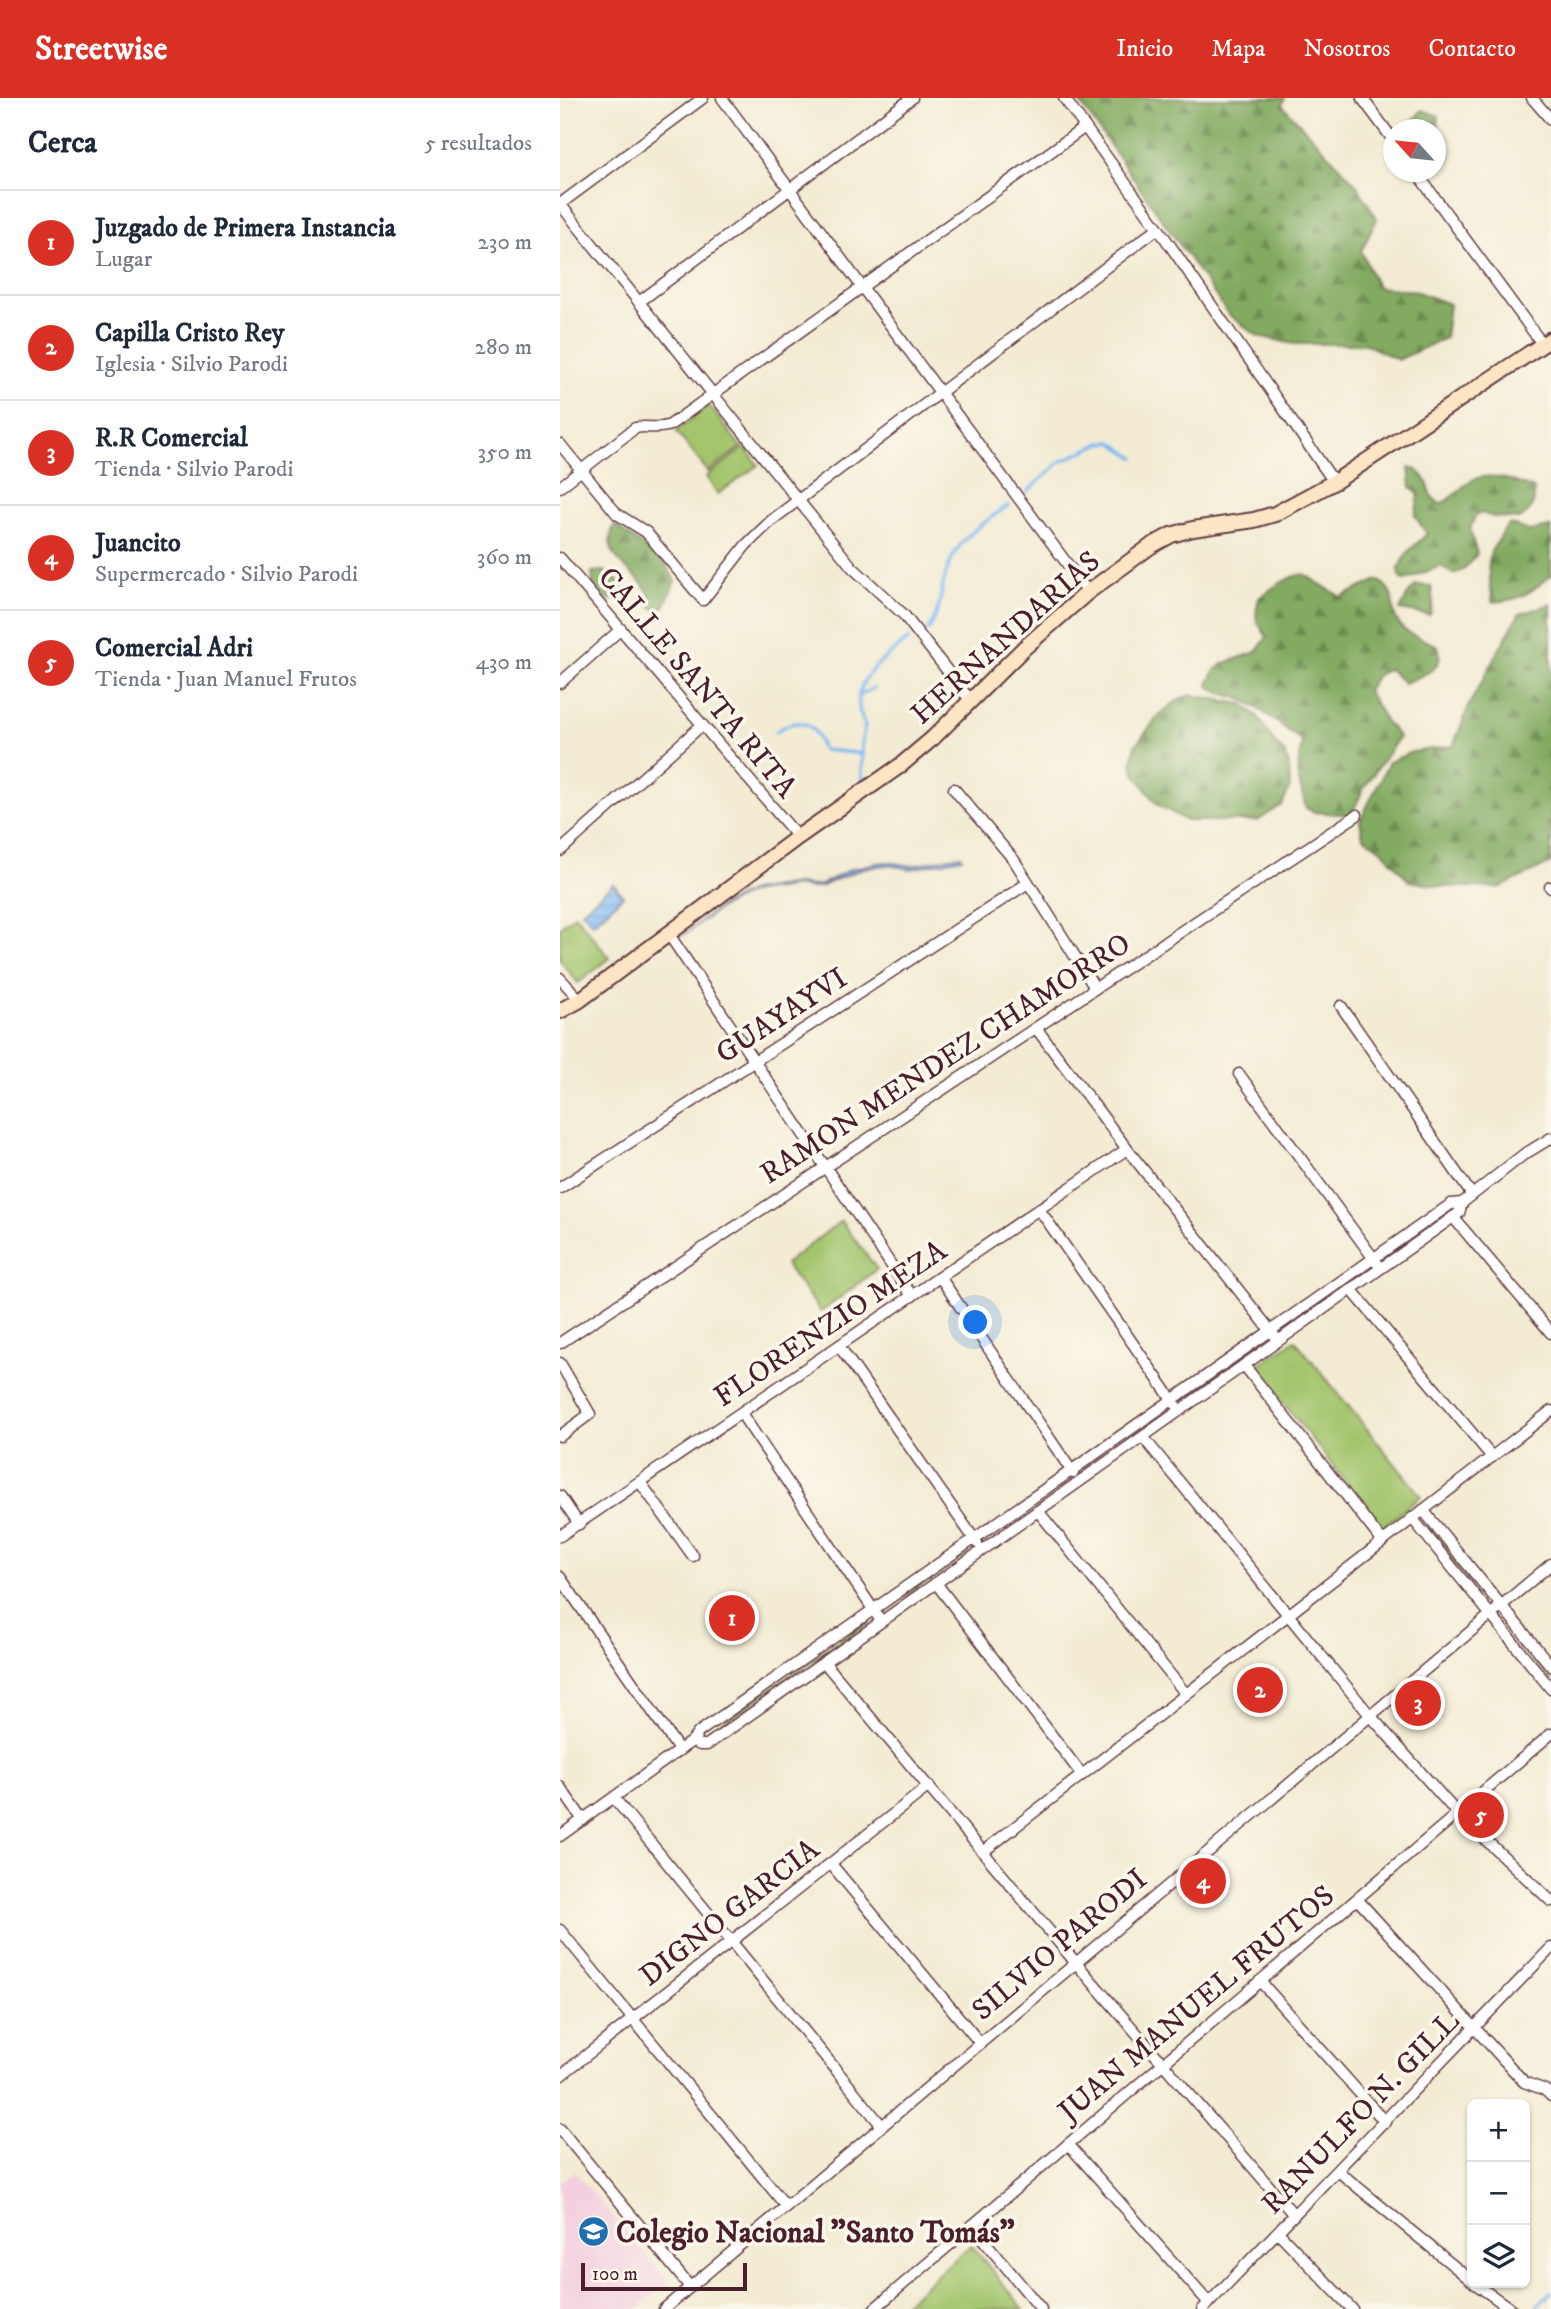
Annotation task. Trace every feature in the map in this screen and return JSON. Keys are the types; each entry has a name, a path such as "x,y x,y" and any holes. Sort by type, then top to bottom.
{"street":[{"path":"703,98 560,204 852,567 904,615 970,700"},
{"path":"722,98 1088,592"},
{"path":"639,302 912,98"},
{"path":"1064,98 1334,482"},
{"path":"1362,98 1383,126"},
{"path":"1532,98 1551,120"},
{"path":"560,487 635,428 663,428 713,394 1085,127"},
{"path":"1424,182 1547,342"},
{"path":"560,444 617,514 646,532 703,600 758,532 798,499 1157,228"},
{"name":"HERNANDARIAS","path":"560,1012 901,765 933,738 1024,648 1088,592 1151,546 1171,535 1259,519 1287,508 1334,482 1547,342"},
{"name":"CALLE SANTA RITA","path":"560,558 798,838"},
{"path":"560,683 621,629"},
{"path":"560,851 702,724"},
{"path":"954,789 1014,860 1096,988"},
{"name":"RAMON MENDEZ CHAMORRO","path":"560,1343 1357,815"},
{"name":"GUAYAYVI","path":"560,1188 1028,884"},
{"path":"668,933 912,1296"},
{"path":"560,978 580,1000"},
{"path":"1341,1006 1472,1195"},
{"path":"1036,1028 1127,1149 1279,1341"},
{"path":"1239,1074 1381,1268"},
{"path":"560,1836 692,1741 699,1732 873,1609 1451,1204 1462,1203 1523,1155 1551,1138"},
{"name":"FLORENZIO MEZA","path":"560,1536 1127,1149"},
{"path":"692,1741 706,1745 1459,1213 1462,1203"},
{"path":"1039,1209 1179,1411"},
{"path":"1453,1217 1551,1333"},
{"path":"940,1277 1079,1482"},
{"path":"1351,1289 1492,1457"},
{"path":"839,1346 982,1550"},
{"path":"560,1363 590,1414 560,1436"},
{"path":"1244,1365 1382,1541"},
{"path":"984,1851 1551,1411"},
{"path":"741,1413 881,1622"},
{"path":"1143,1437 1369,1714 1457,1813 1551,1901"},
{"path":"640,1482 694,1556"},
{"path":"560,1496 579,1524"},
{"path":"1423,1510 1551,1666"},
{"path":"1038,1511 1186,1694"},
{"path":"1412,1518 1551,1689"},
{"name":"SILVIO PARODI","path":"664,2309 1369,1714 1551,1564"},
{"path":"560,1577 679,1750"},
{"path":"936,1583 1082,1776"},
{"path":"824,1662 1076,1963 1294,2215"},
{"name":"JUAN MANUEL FRUTOS","path":"874,2309 1551,1734"},
{"name":"DIGNO GARCIA","path":"560,2076 929,1786"},
{"path":"560,1787 583,1820"},
{"path":"614,1798 882,2126"},
{"path":"831,1864 980,2043"},
{"path":"1357,1899 1524,2082 1545,2090 1551,2096"},
{"path":"560,1930 786,2206"},
{"name":"RANULFO N. GILL","path":"1206,2306 1551,1948"},
{"path":"1260,1981 1385,2122"},
{"path":"560,2129 690,2287"},
{"path":"1068,2144 1206,2306"},
{"path":"1338,2171 1467,2277"},
{"path":"972,2226 1041,2309"},
{"path":"1278,2232 1352,2309"},
{"path":"1481,2288 1511,2309"}],"shaded area":[{"name":"Colegio Nacional \"Santo Tomás\"","path":"574,2171 669,2282 637,2309 565,2309 560,2303 560,2183"}],"green space":[{"path":"1077,98 1285,98 1282,105 1357,185 1377,219 1361,251 1377,287 1415,291 1449,304 1445,338 1398,360 1366,344 1294,344 1258,336 1229,315"},
{"path":"1422,110 1439,116 1439,119 1414,119"},
{"path":"709,405 741,447 708,472 676,431"},
{"path":"745,447 758,465 718,494 706,477"},
{"path":"1409,467 1424,477 1430,495 1440,504 1471,481 1486,477 1503,478 1534,489 1533,503 1530,510 1519,519 1481,513 1475,516 1470,530 1477,554 1463,570 1453,574 1441,566 1405,580 1401,579 1398,569 1409,551 1427,534 1415,516 1419,495 1411,487"},
{"path":"1510,524 1529,531 1551,527 1551,575 1524,595 1492,602 1489,558"},
{"path":"615,525 666,564 675,581 665,605 659,611 651,607 650,596 644,586 612,550 610,538"},
{"path":"604,571 619,582 626,599 608,600 593,592 592,572"},
{"path":"1304,574 1341,597 1378,580 1392,597 1394,614 1402,628 1438,646 1440,654 1436,666 1425,674 1404,683 1389,669 1377,675 1367,690 1386,722 1399,737 1364,788 1351,815 1314,812 1306,808 1297,774 1302,741 1251,704 1215,691 1208,685 1214,671 1222,664 1256,652 1267,637 1257,619 1259,598 1286,580"},
{"path":"1416,585 1431,586 1433,603 1430,615 1400,610"},
{"path":"1551,604 1551,863 1499,888 1438,886 1409,881 1383,851 1363,837 1360,821 1389,762 1412,752 1453,746 1470,703 1519,614"},
{"path":"1191,695 1243,704 1258,717 1274,742 1286,754 1290,787 1282,805 1257,821 1187,821 1153,799 1134,772 1132,763 1135,746 1160,714 1181,698"},
{"path":"575,915 610,958 578,983 560,960 560,927"},
{"path":"841,1221 877,1269 821,1312 785,1264"},
{"path":"1295,1340 1421,1496 1382,1528 1255,1367"},
{"path":"1261,1342 1263,1346 1185,1401 1182,1399"},
{"path":"1164,1411 1166,1414 1084,1470 1083,1467"},
{"path":"1065,1481 1067,1484 986,1539 986,1536"},
{"path":"1430,1527 1486,1593 1484,1597 1481,1597 1428,1531"},
{"path":"965,1551 967,1554 884,1611 883,1608"},
{"path":"1502,1615 1551,1673 1551,1682 1500,1620"},
{"path":"867,1620 870,1623 702,1739 702,1736"},
{"path":"971,2245 1024,2309 898,2309"}],"water":[{"path":"961,855 962,858 911,869 888,865 863,868 822,886 811,888 797,886 749,893 722,907 682,936 720,906 752,891 797,884 821,885 851,869 876,863 912,866"},
{"path":"613,884 623,896 593,923 582,911"}],"waterway":[{"path":"1027,492 1060,462 1101,443 1112,442 1135,458"},
{"path":"928,630 938,610 945,577 955,553 970,535 1009,505"},
{"path":"862,780 862,740 865,725 859,710 862,685 877,665 909,639"},
{"path":"861,694 874,688"},
{"path":"776,732 786,726 802,723 812,729 823,750 862,755"},
{"path":"1538,2305 1551,2292"}],"place":[{"name":"Juzgado de Primera Instancia","path":"732,1618"},
{"name":"Capilla Cristo Rey","path":"1260,1690"},
{"name":"R.R Comercial","path":"1418,1703"},
{"name":"Comercial Adri","path":"1481,1815"},
{"name":"Juancito","path":"1203,1881"},
{"name":"Colegio Nacional \"Santo Tomás\"","path":"593,2232"}]}
